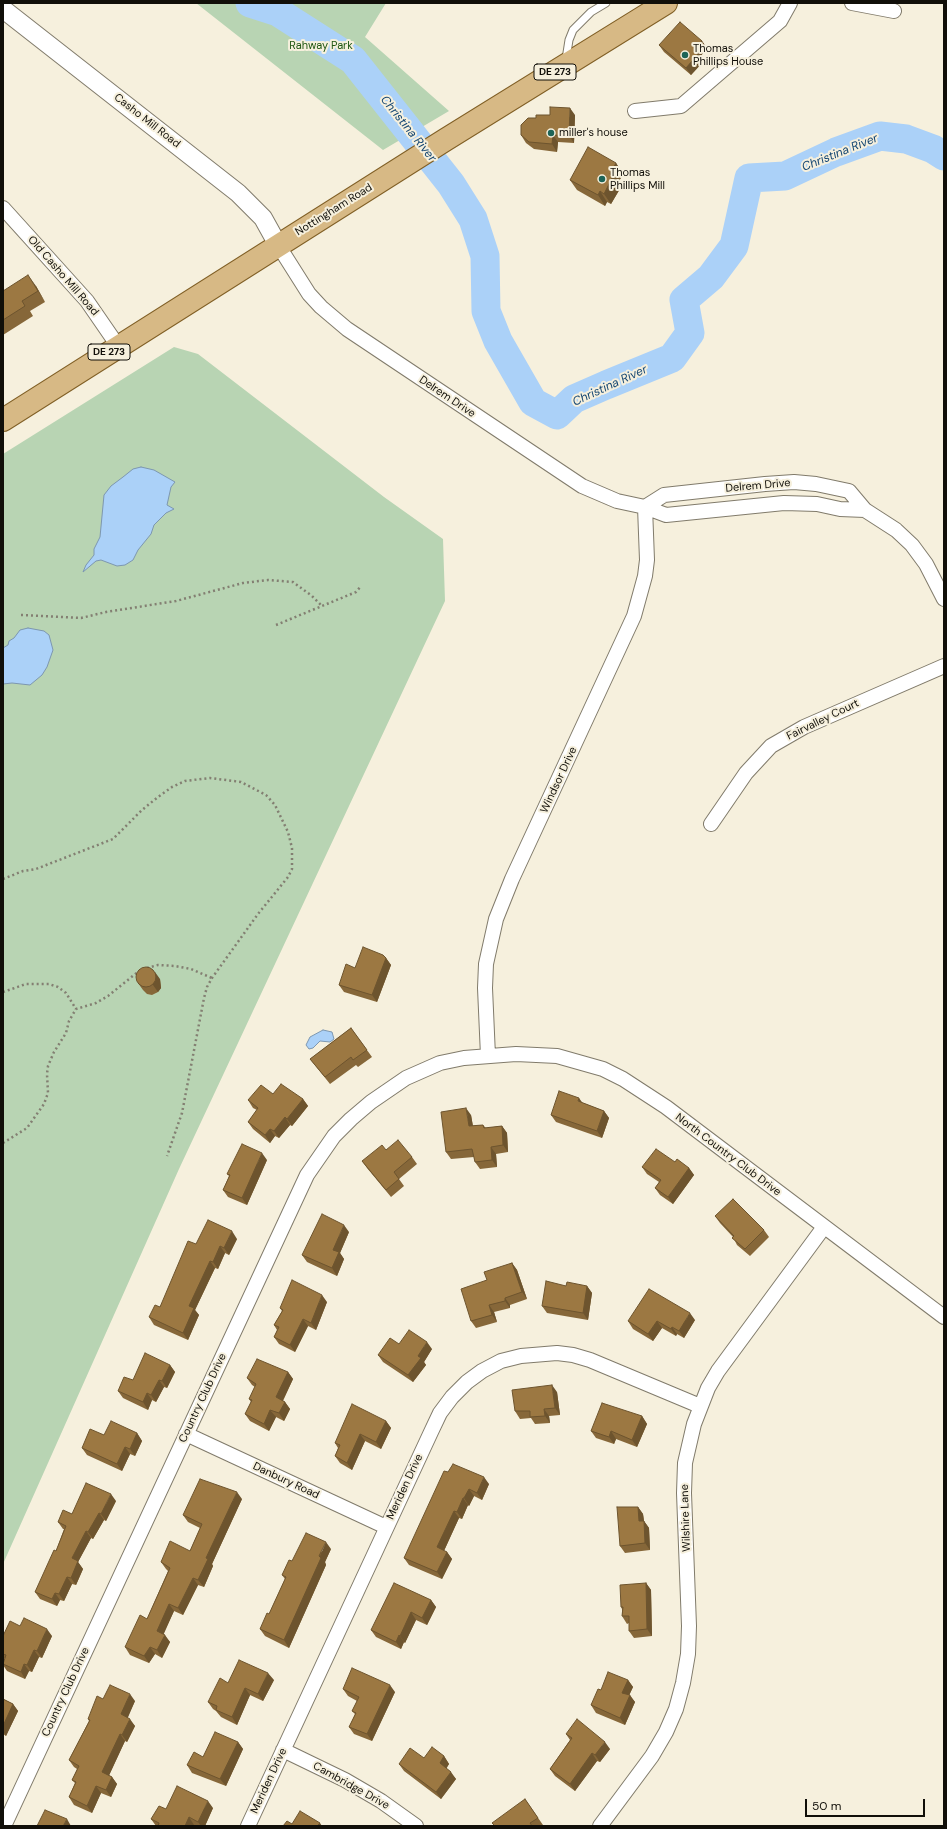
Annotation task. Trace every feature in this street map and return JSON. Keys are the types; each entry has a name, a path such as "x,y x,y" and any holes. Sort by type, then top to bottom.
{"main road":[{"name":"Nottingham Road","path":"3,420 278,245 665,3"}],"street":[{"path":"635,110 680,106 780,21 790,3"},
{"path":"852,3 894,11"},
{"name":"Casho Mill Road","path":"3,8 238,193 263,218 278,245"},
{"name":"Old Casho Mill Road","path":"3,208 87,301 118,346"},
{"name":"Delrem Drive","path":"278,245 309,294 347,330 582,486 618,502 646,507 666,515 784,503 812,504 840,509 866,510"},
{"name":"Delrem Drive","path":"646,507 664,495 765,484 794,482 816,484 849,491 866,510 896,530 912,545 926,564 944,599"},
{"name":"Windsor Drive","path":"488,1056 485,988 486,964 496,919 512,879 634,616 645,576 647,560 646,507"},
{"name":"Fairvalley Court","path":"711,824 746,773 771,746 804,727 944,666"},
{"name":"North Country Club Drive","path":"488,1056 530,1054 556,1056 595,1067 623,1079 666,1107 944,1317"},
{"name":"Country Club Drive","path":"4,1826 294,1201 310,1170 334,1136 371,1102 412,1075 440,1063 488,1056"},
{"name":"Wilshire Lane","path":"600,1826 652,1756 666,1732 676,1709 684,1683 688,1654 689,1626 684,1493 685,1463 694,1424 700,1406 711,1383 734,1348 824,1227"},
{"name":"Meriden Drive","path":"248,1826 440,1413 452,1397 467,1382 482,1371 501,1361 541,1353 573,1354 700,1406"},
{"name":"Danbury Road","path":"186,1434 386,1527"},
{"name":"Cambridge Drive","path":"283,1750 357,1787 416,1826"}],"lane":[{"path":"566,65 569,40 572,30 591,12 606,3"}],"path":[{"path":"21,615 81,618 106,612 176,601 243,583 268,580 293,582 312,596 322,606"},
{"path":"276,625 356,592 361,586"},
{"path":"3,878 23,871 36,869 112,839 158,797 184,781 198,778 241,782 253,788 270,800 282,817 292,848 292,869 288,877 258,914 212,978 204,998 182,1113 167,1156"},
{"path":"3,1143 27,1128 41,1109 48,1093 48,1066 54,1052 66,1033 69,1021 76,1009 108,996 136,973 158,965 191,969 212,978"},
{"path":"3,992 26,984 49,984 58,987 66,993 76,1009"}],"green space":[{"name":"Rahway Park","path":"196,3 386,3 365,37 449,111 383,150"},
{"path":"174,347 198,354 384,497 443,539 445,601 179,1169 3,1564 3,454"}],"water":[{"path":"141,467 154,470 175,482 171,487 167,505 174,509 166,513 154,525 151,534 138,550 133,560 125,565 117,566 101,560 96,561 83,572 86,565 94,555 94,549 100,537 104,495 111,486 133,469"},
{"path":"28,628 44,631 49,635 53,650 47,667 42,675 30,685 12,683 3,684 3,648 8,645 9,641 14,638 20,630"},
{"path":"323,1030 332,1032 334,1039 330,1042 320,1041 313,1048 309,1049 306,1045 310,1037"}],"building":[{"name":"Thomas Phillips House","path":"680,22 702,41 694,51 698,54 686,68 659,45"},
{"name":"miller's house","path":"550,107 570,108 569,136 553,135 552,144 529,142 521,135 521,125 528,118 536,118 536,115 550,115"},
{"path":"588,147 616,163 610,174 613,176 604,194 600,191 598,195 570,180"},
{"path":"28,275 38,291 22,301 25,306 3,320 3,291"},
{"path":"363,947 383,955 386,958 372,995 339,985 346,964 355,968"},
{"path":"146,967 153,970 156,977 153,984 146,987 139,984 136,977 139,970"},
{"path":"351,1028 367,1050 353,1060 351,1057 325,1077 310,1059"},
{"path":"281,1084 303,1099 287,1119 285,1117 274,1131 270,1129 265,1135 248,1122 258,1108 248,1100 261,1085 273,1094"},
{"path":"559,1091 579,1098 578,1101 604,1111 597,1131 551,1115"},
{"path":"466,1108 469,1126 483,1125 484,1128 502,1126 503,1145 491,1147 492,1160 475,1162 472,1149 446,1152 441,1112"},
{"path":"398,1140 412,1157 394,1172 399,1179 386,1190 362,1161 382,1145 386,1150"},
{"path":"242,1144 262,1153 242,1198 223,1190 230,1175 227,1174"},
{"path":"656,1149 675,1162 677,1159 689,1168 668,1197 655,1188 661,1180 642,1167"},
{"path":"733,1199 764,1230 745,1249 732,1238 734,1236 715,1216"},
{"path":"322,1214 344,1225 333,1250 339,1252 332,1268 302,1255"},
{"path":"208,1220 232,1231 224,1248 220,1246 213,1262 210,1261 189,1306 194,1308 183,1333 149,1317 155,1305 160,1307 188,1241 196,1244"},
{"path":"512,1263 522,1292 505,1298 505,1301 489,1305 492,1315 471,1321 461,1289 487,1280 484,1272"},
{"path":"292,1280 322,1295 311,1323 303,1319 290,1345 274,1337 279,1327 274,1325 283,1310 280,1308"},
{"path":"546,1281 566,1286 567,1282 587,1286 583,1313 542,1306"},
{"path":"649,1289 690,1313 679,1331 672,1327 671,1329 657,1321 648,1334 628,1321"},
{"path":"409,1330 427,1342 418,1356 421,1358 408,1375 378,1355 390,1338 399,1344"},
{"path":"145,1353 170,1365 162,1381 159,1380 151,1395 147,1393 143,1402 118,1391 124,1377 133,1380"},
{"path":"257,1359 288,1372 276,1397 285,1402 279,1413 270,1410 264,1424 245,1414 252,1400 249,1399 256,1384 247,1378"},
{"path":"552,1385 555,1408 544,1409 545,1416 530,1417 530,1411 515,1411 512,1390"},
{"path":"602,1403 642,1416 632,1440 611,1431 609,1437 591,1431"},
{"path":"352,1404 386,1421 376,1442 360,1434 347,1463 335,1456 340,1445 335,1443"},
{"path":"111,1421 137,1433 130,1449 125,1447 117,1464 82,1448 90,1429 104,1435"},
{"path":"453,1464 484,1477 477,1493 469,1489 457,1512 454,1511 437,1547 447,1552 437,1572 404,1558 444,1471 448,1472"},
{"path":"200,1479 237,1492 206,1558 208,1559 198,1580 193,1578 178,1608 169,1604 157,1631 165,1635 157,1650 150,1647 144,1656 125,1647 140,1615 147,1619 170,1568 161,1562 170,1541 190,1551 202,1524 183,1515"},
{"path":"86,1483 111,1494 101,1514 99,1513 88,1532 86,1531 72,1558 78,1561 71,1578 67,1577 59,1594 55,1593 52,1599 35,1592 54,1550 56,1551 66,1526 58,1522 63,1510 72,1514"},
{"path":"617,1507 638,1507 639,1521 644,1521 645,1543 620,1546"},
{"path":"306,1533 326,1542 319,1556 321,1558 284,1640 260,1629 267,1613 269,1614 286,1577 282,1575 289,1560 292,1561"},
{"path":"394,1583 431,1600 422,1618 411,1612 396,1642 371,1630"},
{"path":"646,1583 647,1629 629,1631 629,1616 622,1616 623,1607 621,1607 620,1585"},
{"path":"24,1618 47,1629 37,1651 34,1650 27,1665 24,1664 21,1672 3,1664 6,1655 3,1654 3,1636 10,1621 20,1626"},
{"path":"239,1660 268,1673 258,1694 245,1688 232,1717 216,1710 217,1706 208,1702 220,1678 228,1683"},
{"path":"352,1668 390,1685 367,1734 349,1727 356,1713 352,1711 359,1697 343,1689"},
{"path":"608,1672 628,1680 622,1693 630,1695 620,1718 591,1705 598,1689 601,1690"},
{"path":"110,1685 130,1694 121,1714 130,1719 122,1735 120,1734 102,1772 112,1777 106,1790 96,1786 87,1806 69,1797 76,1782 72,1780 79,1766 69,1760 90,1720 88,1719 97,1696 103,1699"},
{"path":"3,1699 13,1704 3,1726"},
{"path":"577,1719 605,1742 595,1755 592,1753 570,1784 550,1769 572,1738 566,1734"},
{"path":"215,1732 238,1742 220,1779 187,1765 194,1752 203,1757"},
{"path":"432,1747 444,1756 440,1763 451,1772 436,1792 399,1764 410,1748 424,1758"},
{"path":"177,1786 208,1801 198,1822 189,1817 185,1826 158,1826 159,1823 151,1819 159,1806 166,1809"},
{"path":"525,1799 538,1818 530,1823 532,1826 495,1826 492,1823"},
{"path":"45,1810 67,1819 63,1826 37,1826"},
{"path":"300,1811 320,1823 317,1826 283,1826 287,1821 292,1824"}],"waterway":[{"name":"Christina River","path":"250,3 278,12 353,60 451,184 473,219 485,256 486,311 498,341 533,402 557,415 574,399 672,358 690,333 684,300 711,277 734,246 749,178 785,176 836,152 880,136 906,139 933,149 944,156"}],"place":[{"name":"Thomas Phillips House","path":"685,55"},
{"name":"miller's house","path":"551,133"},
{"name":"Thomas Phillips Mill","path":"602,179"}]}
